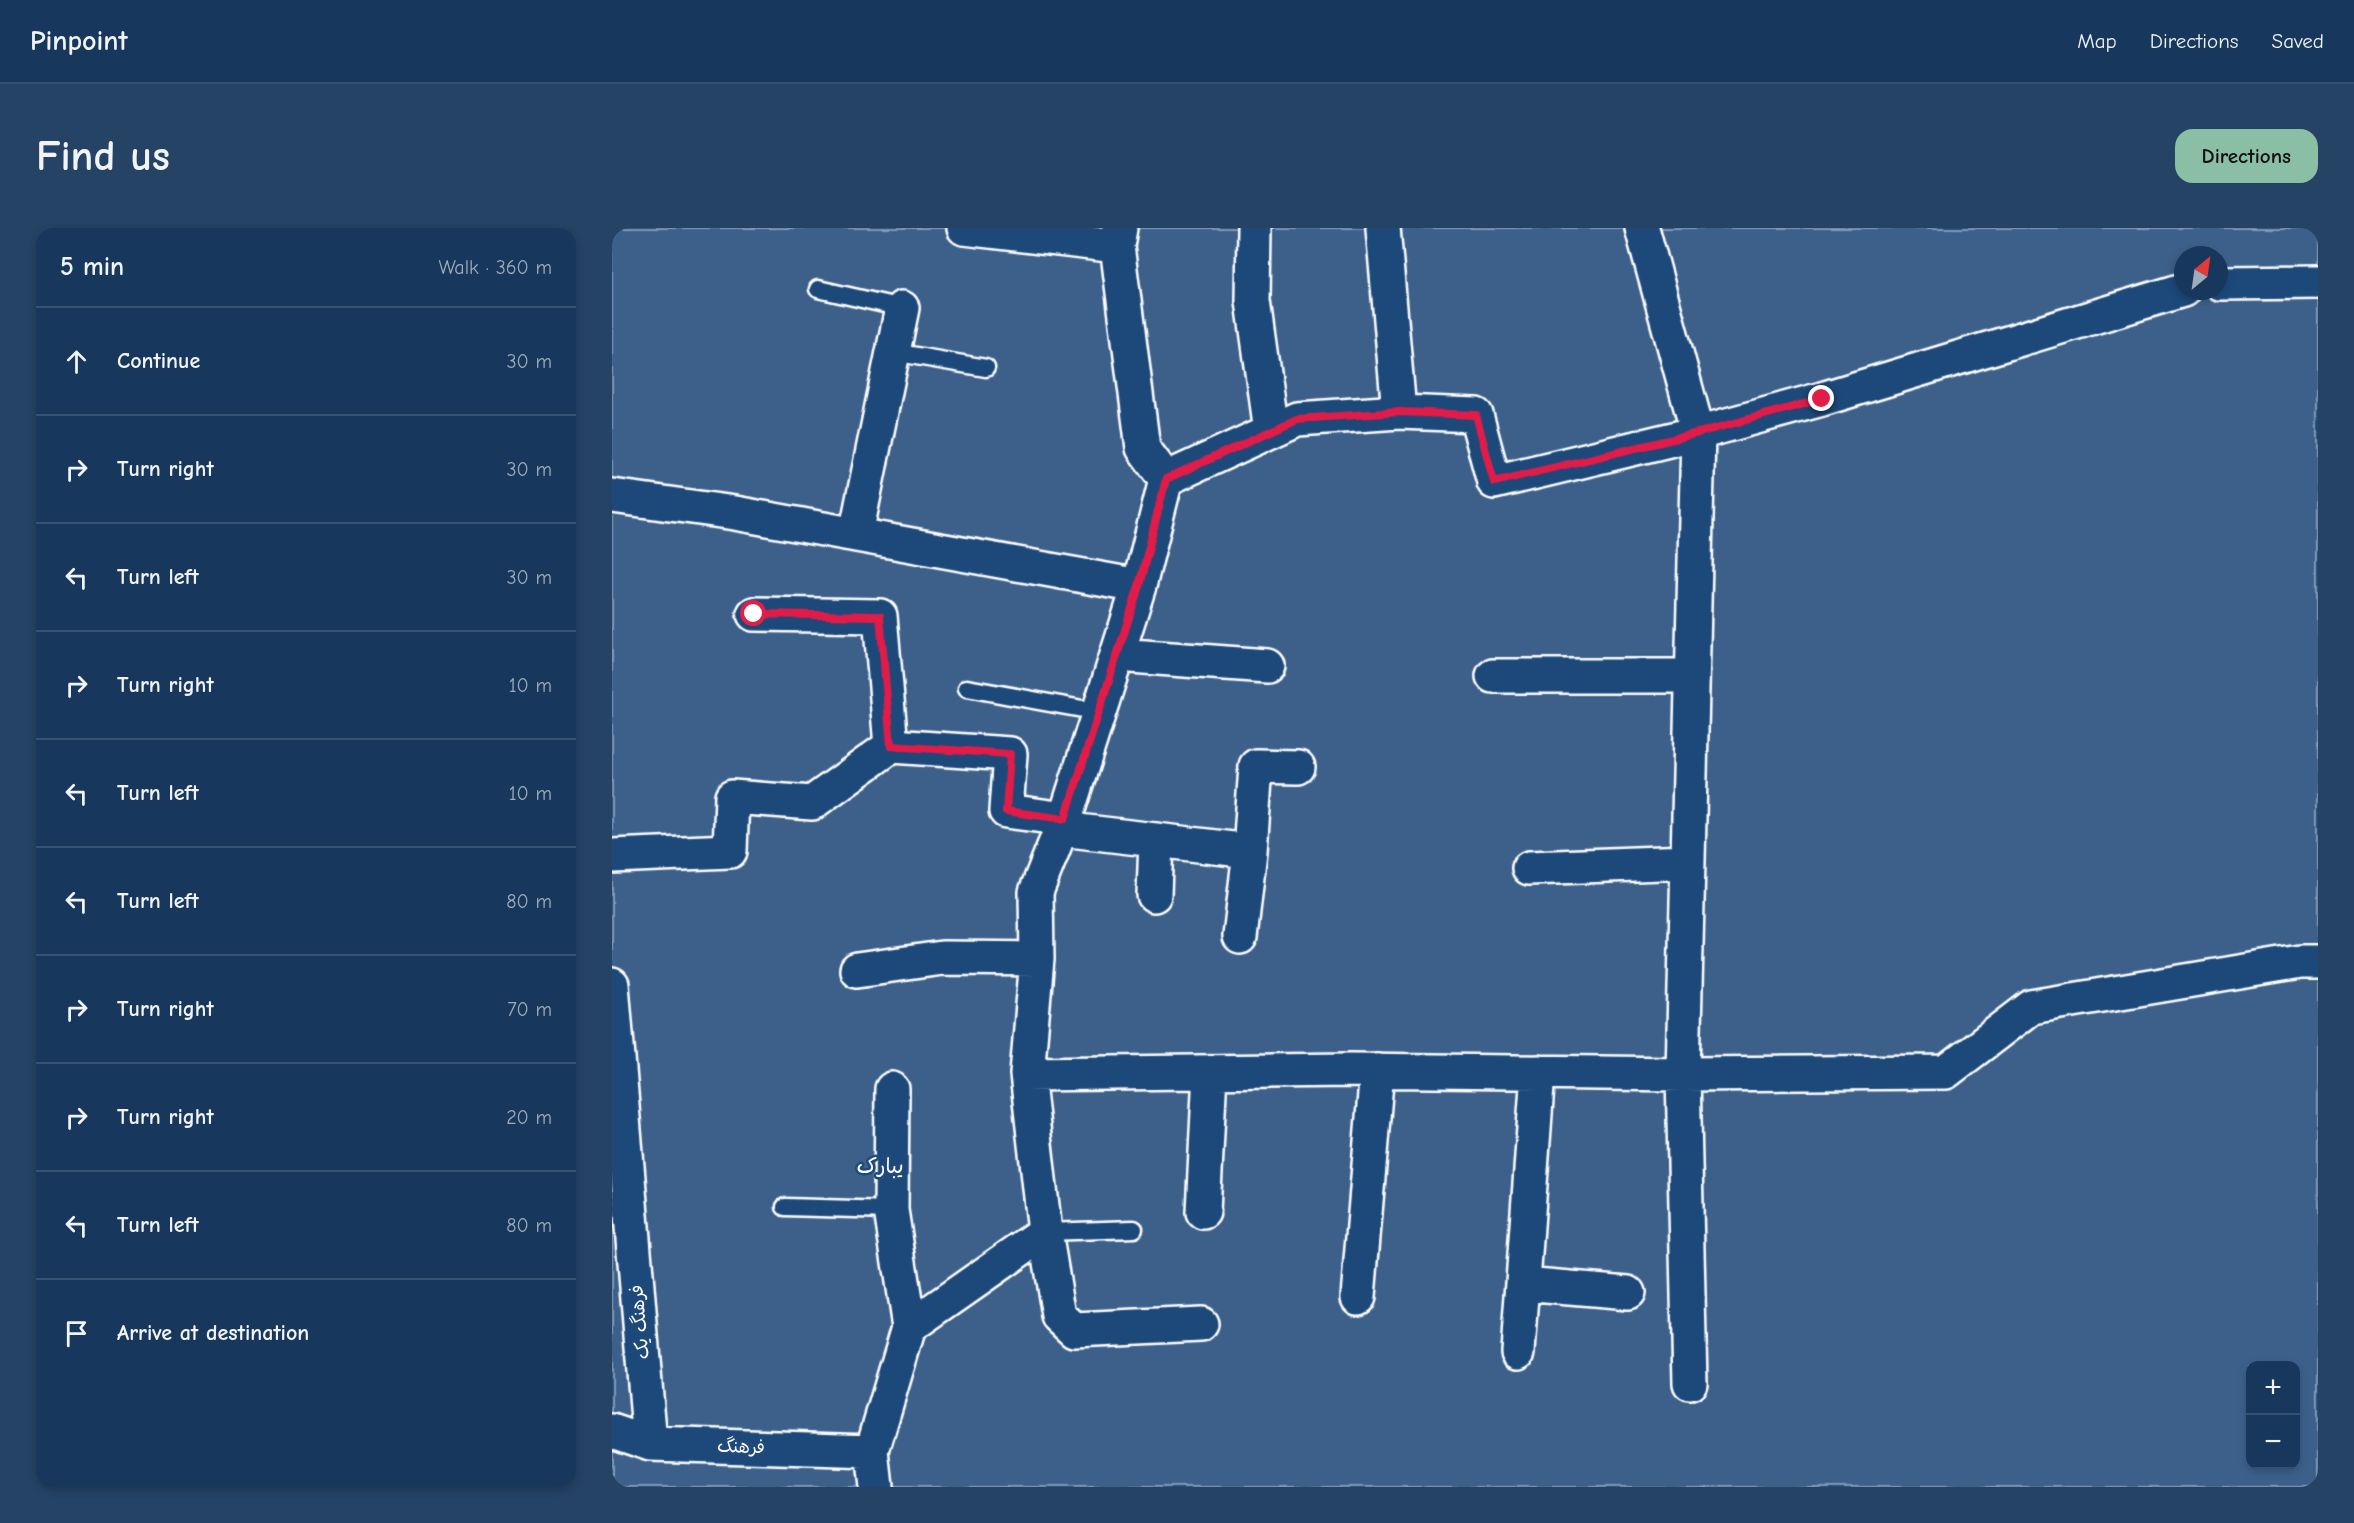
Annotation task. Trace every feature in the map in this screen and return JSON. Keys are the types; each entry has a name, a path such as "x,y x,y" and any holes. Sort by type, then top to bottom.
{"street":[{"path":"1254,228 1253,301 1271,431"},
{"path":"1383,228 1399,412"},
{"path":"1642,228 1698,433 1683,1074 1690,1383"},
{"path":"974,229 1119,237 1143,448 1166,479"},
{"path":"2228,284 2318,282"},
{"path":"1166,479 1297,419 1399,412 1476,415 1494,482 1698,433 1822,399 2174,293"},
{"path":"856,534 902,308"},
{"path":"1166,479 1139,586 1063,824 1036,892 1037,959 1027,1074 1045,1232 1059,1316 1074,1330 1202,1324"},
{"path":"612,496 735,513 1139,586"},
{"path":"754,614 880,616 891,746"},
{"path":"1117,655 1267,666"},
{"path":"1493,676 1692,676"},
{"path":"612,856 730,851 732,796 812,803 891,746 1010,754 1006,811 1063,824 1156,840 1250,851"},
{"path":"1240,937 1250,851 1256,766 1298,767"},
{"path":"1154,895 1156,840"},
{"path":"1529,868 1688,862"},
{"path":"857,970 942,958 1037,959"},
{"path":"1027,1074 1377,1070 1683,1074 1946,1072 2031,1007 2300,962 2318,962"},
{"name":"فرهنگ یک","path":"612,985 616,1069 650,1444"},
{"path":"1358,1297 1377,1070"},
{"path":"1203,1212 1210,1072"},
{"path":"1518,1353 1538,1072"},
{"path":"876,1487 872,1451 909,1327 891,1210 892,1089"},
{"path":"909,1327 1045,1232"},
{"path":"1523,1284 1628,1293"},
{"name":"فرهنگ","path":"612,1431 650,1444 872,1451"}],"lane":[{"path":"818,289 902,308"},
{"path":"893,352 986,368"},
{"path":"967,688 1099,712"},
{"path":"785,1207 891,1210"},
{"path":"1045,1232 1134,1229"}],"shaded area":[{"path":"612,228 2318,228 2318,1487 612,1487"}],"district":[{"name":"یبارک","path":"880,1166"}],"route":[{"path":"754,614 880,616 891,746 1010,754 1006,811 1065,819 1139,586 1166,479 1297,419 1399,412 1476,415 1494,482 1698,433 1822,399"}]}
